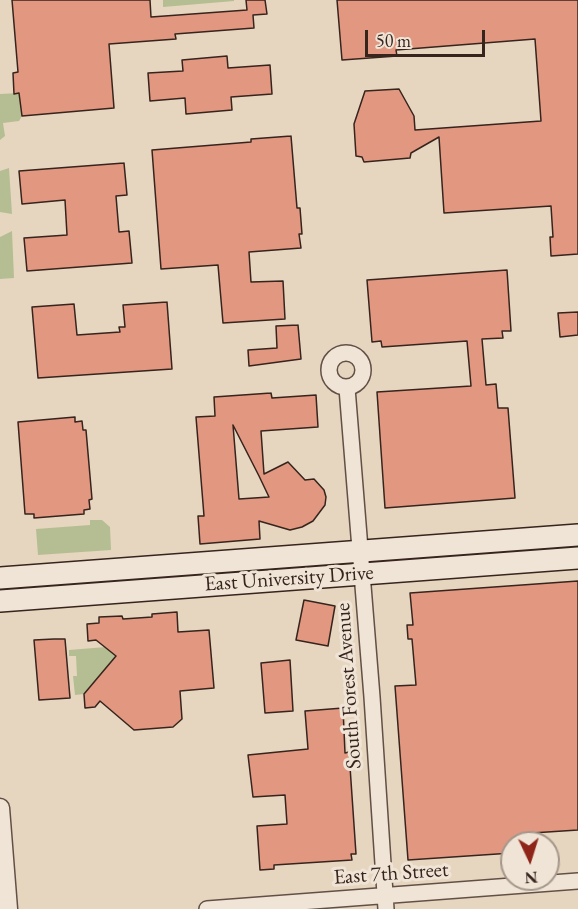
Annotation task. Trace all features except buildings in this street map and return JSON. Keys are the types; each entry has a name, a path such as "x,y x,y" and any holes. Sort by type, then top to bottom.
{"main road":[{"name":"East University Drive","path":"0,579 578,535"},
{"name":"East University Drive","path":"0,602 578,558"}],"street":[{"name":"South Forest Avenue","path":"347,388 386,902"},
{"path":"0,808 8,909"},
{"name":"East 7th Street","path":"207,909 386,902 578,881"}],"green space":[{"path":"163,0 234,0 234,1 163,7"},
{"path":"19,93 22,116 19,121 3,123 5,136 0,140 0,94"},
{"path":"9,168 12,214 0,212 0,171"},
{"path":"12,231 14,278 0,279 0,237"},
{"path":"90,520 102,520 110,527 111,550 38,555 36,529 90,525"},
{"path":"106,647 116,656 84,694 75,695 73,676 77,676 76,656 69,656 69,650"}]}
